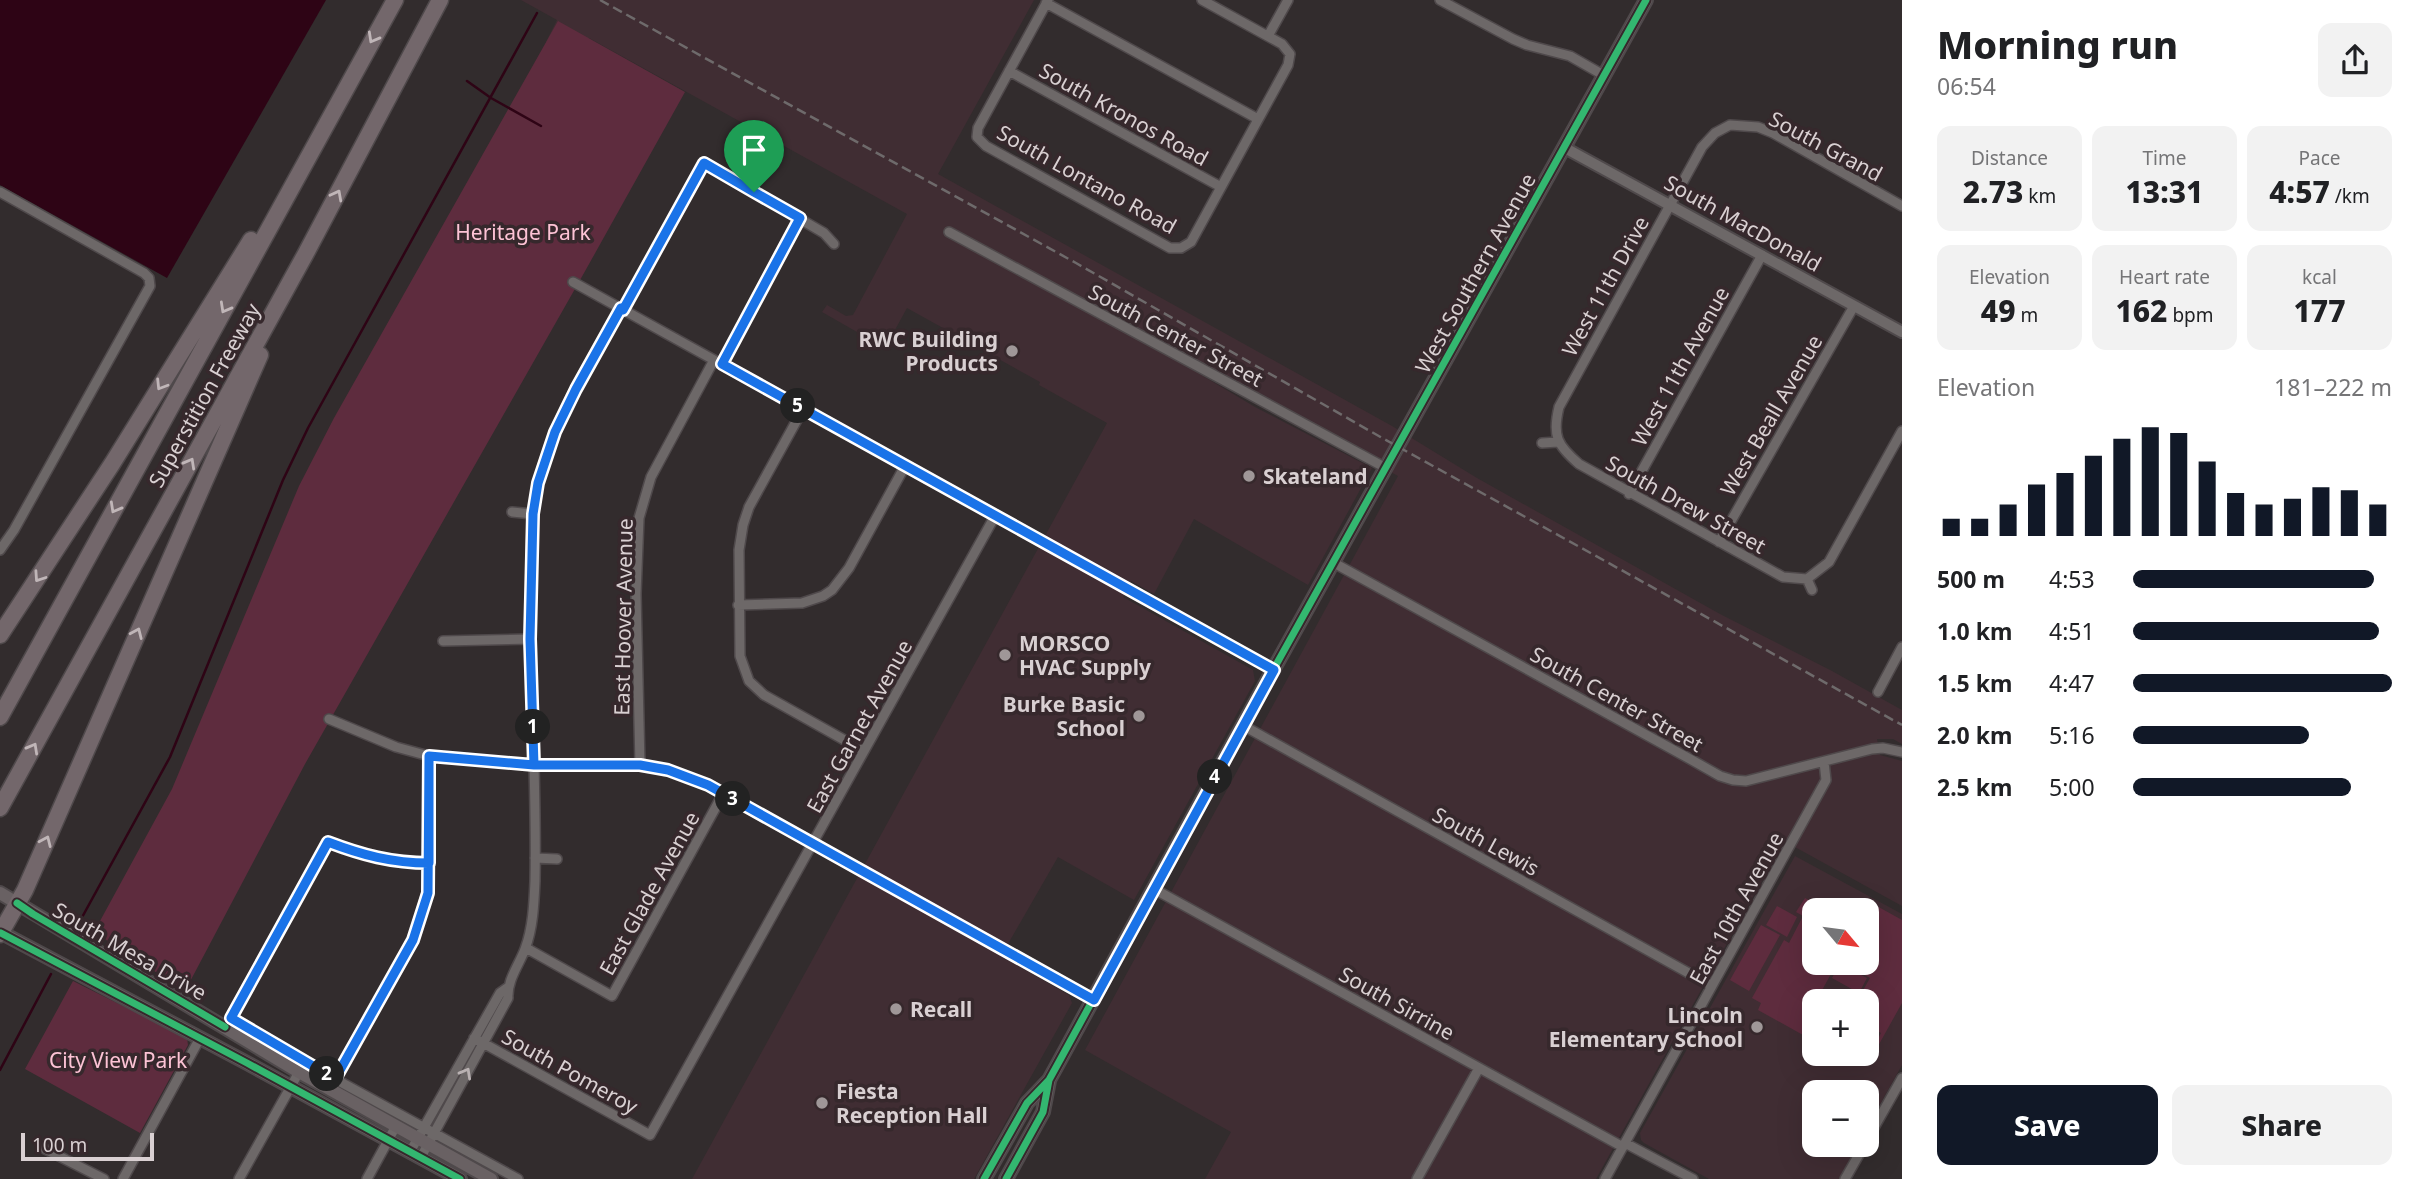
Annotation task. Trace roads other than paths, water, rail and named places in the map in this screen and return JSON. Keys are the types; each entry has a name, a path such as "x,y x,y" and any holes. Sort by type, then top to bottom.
{"highway":[{"name":"Superstition Freeway","path":"0,717 395,0"},
{"name":"Superstition Freeway","path":"0,808 305,255 440,0"},
{"path":"0,635 112,464 352,77"},
{"path":"0,933 25,890 305,255"}],"main road":[{"name":"West Southern Avenue","path":"1049,1080 1646,0"},
{"name":"South Mesa Drive","path":"0,893 228,1023 299,1072 396,1126 426,1136 491,1179"},
{"name":"South Mesa Drive","path":"0,933 460,1179"},
{"path":"984,1179 1027,1103 1049,1080"},
{"path":"1006,1179 1042,1112 1049,1080"},
{"path":"993,1179 1003,1157 1003,1144"}],"street":[{"path":"1202,0 1282,44 1290,54 1288,65 1221,187"},
{"path":"1268,36 1288,0"},
{"path":"1440,0 1527,46 1570,56 1605,76"},
{"path":"1009,71 1047,2 1258,119"},
{"name":"South Lontano Road","path":"1009,71 978,128 978,137 985,146 1170,248 1181,248 1191,242 1221,187"},
{"name":"South Kronos Road","path":"1009,71 1221,187"},
{"path":"1726,115 1730,125"},
{"name":"West 11th Drive","path":"1558,442 1555,429 1559,407 1702,147 1715,133 1730,125"},
{"name":"South Grand","path":"1730,125 1758,127 1773,134 1902,206"},
{"name":"South MacDonald","path":"1565,148 1902,332"},
{"path":"415,1154 478,1040 508,998 507,988 526,948 534,908 534,765 530,639 533,514 538,483 555,432 576,389 704,163 800,218 824,233 834,244"},
{"path":"0,192 144,273 149,278 150,286 0,550"},
{"name":"East Hoover Avenue","path":"640,765 636,594 639,518 643,498 655,467 800,218"},
{"name":"South Center Street","path":"949,232 1387,468"},
{"name":"West 11th Avenue","path":"1629,494 1762,255"},
{"path":"573,282 1274,670"},
{"name":"West Beall Avenue","path":"1719,542 1854,306"},
{"path":"803,409 743,525 739,551 740,656 743,668 755,688 864,751"},
{"path":"1812,590 1807,579 1829,562 1902,431"},
{"path":"1542,443 1558,442"},
{"name":"South Drew Street","path":"1558,442 1579,464 1629,494 1783,577 1807,579"},
{"path":"738,605 802,603 832,590 849,568 905,466"},
{"path":"512,512 533,514"},
{"name":"East Garnet Avenue","path":"650,1135 995,516"},
{"name":"South Center Street","path":"1334,563 1720,776 1746,781 1872,749 1902,752"},
{"path":"443,641 530,639"},
{"path":"1878,692 1902,647"},
{"path":"329,719 396,747 429,756 534,765 640,765 689,777 1094,1000"},
{"name":"South Lewis","path":"1244,726 1712,986"},
{"path":"335,1079 413,940 428,893 429,756"},
{"name":"East 10th Avenue","path":"1605,1179 1826,780 1824,762"},
{"name":"East Glade Avenue","path":"526,948 612,996 723,794"},
{"path":"228,1023 328,842 383,860 429,863"},
{"path":"535,858 557,859"},
{"name":"South Sirrine","path":"1154,889 1479,1068 1693,1179"},
{"name":"South Mesa Drive","path":"228,1023 335,1079 426,1136 518,1179"},
{"path":"123,1179 200,1038"},
{"name":"South Pomeroy","path":"478,1040 650,1135"},
{"path":"1417,1179 1479,1068"},
{"path":"239,1179 299,1072"},
{"path":"1879,1119 1902,1078"},
{"path":"367,1179 396,1126"},
{"path":"45,1149 104,1179"},
{"path":"1845,1179 1858,1157"}],"waterway":[{"path":"80,921 170,757 283,480 308,428 537,13"},
{"path":"467,81 541,126"},
{"path":"0,1070 51,974"}],"railway":[{"path":"600,0 1076,263 1384,439 1902,725"}],"place":[{"name":"RWC Building Products","path":"1012,351"},
{"name":"Skateland","path":"1249,476"},
{"name":"MORSCO HVAC Supply","path":"1005,655"},
{"name":"Burke Basic School","path":"1139,716"},
{"name":"Recall","path":"896,1009"},
{"name":"Lincoln Elementary School","path":"1757,1027"},
{"name":"Fiesta Reception Hall","path":"822,1103"}],"park label":[{"name":"Heritage Park","path":"523,232"},
{"name":"City View Park","path":"118,1060"}]}
